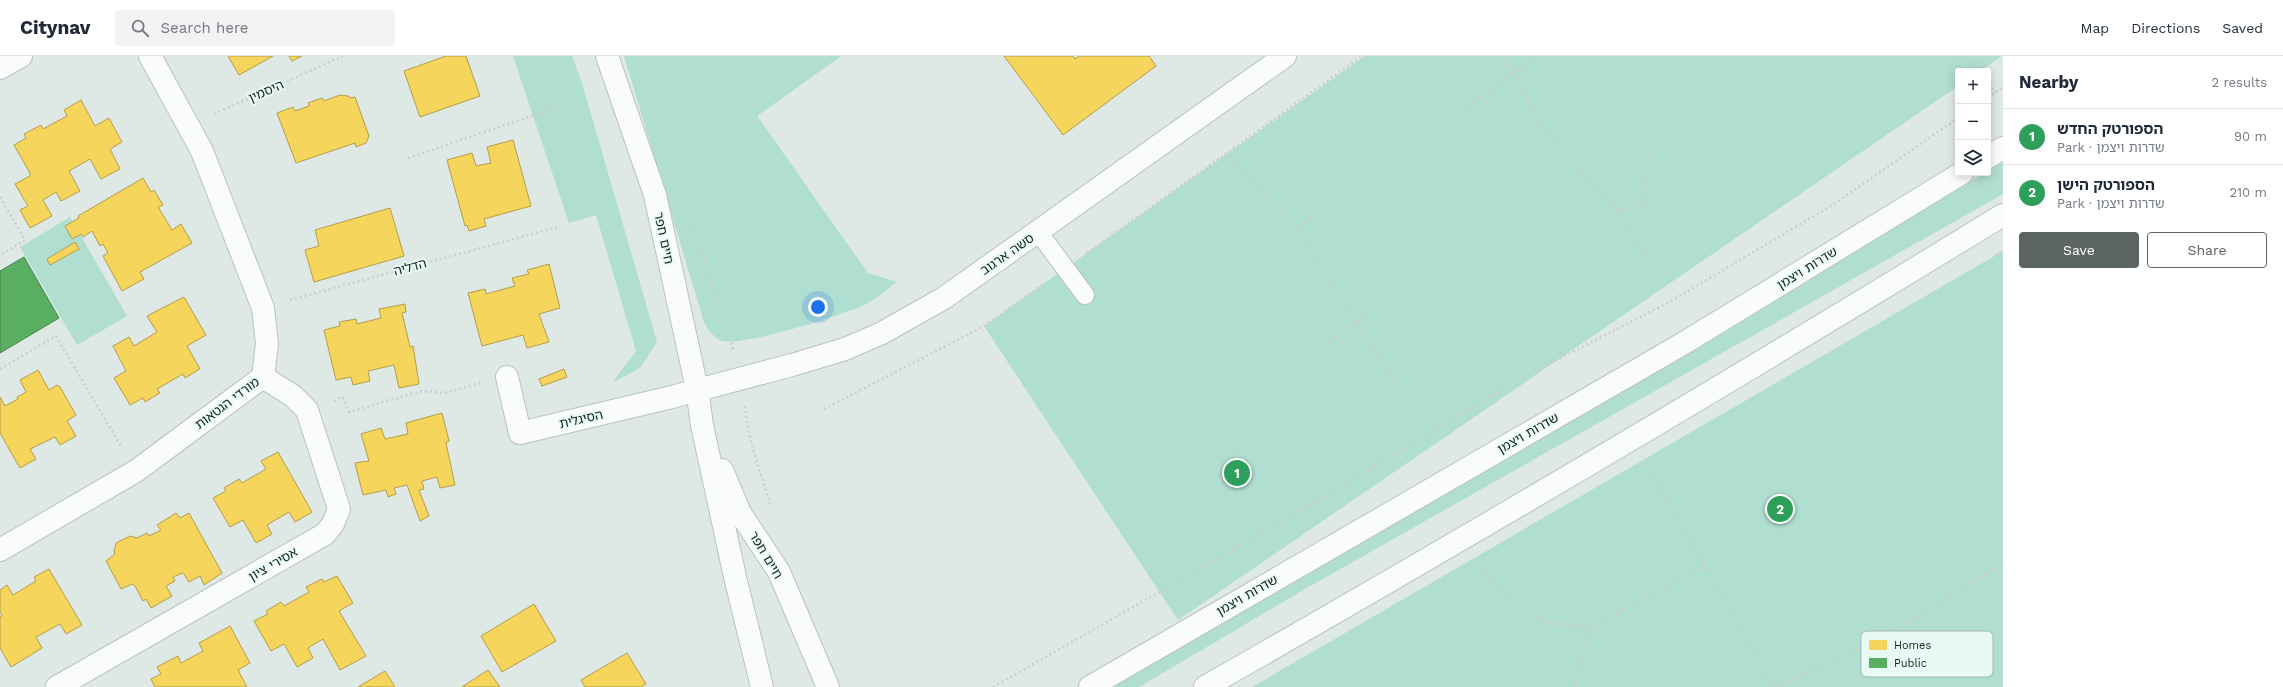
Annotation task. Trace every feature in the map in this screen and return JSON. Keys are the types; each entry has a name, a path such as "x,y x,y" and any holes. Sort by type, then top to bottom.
{"street":[{"path":"0,68 21,56"},
{"name":"מורדי הגטאות","path":"0,550 136,471 263,377 267,344 262,308 202,151 150,56"},
{"name":"חיים חפר","path":"607,56 655,195 697,389 702,425 735,577 762,687"},
{"name":"סשה ארגוב","path":"697,389 845,349 882,333 925,310 1039,233 1285,56"},
{"path":"1991,155 2003,148"},
{"name":"שדרות ויצמן","path":"1090,687 1684,343 1957,176"},
{"path":"1205,687 1330,616 1849,309 2003,215"},
{"name":"אסירי ציון","path":"57,687 325,534 333,524 339,509 307,410 293,396 263,377"},
{"name":"הסיגלית","path":"507,377 520,433 672,397 697,389"},
{"name":"חיים חפר","path":"702,425 740,513 778,572 828,687"}],"lane":[{"path":"1039,233 1085,295"}],"path":[{"name":"היסמין","path":"189,126 343,56"},
{"path":"824,410 984,326 1362,56"},
{"path":"1500,56 1515,71 1539,124 1618,211 1645,256"},
{"path":"1464,110 1536,56"},
{"path":"1966,56 1976,68"},
{"path":"1991,96 2003,87"},
{"path":"1991,88 1995,93"},
{"path":"408,158 558,107"},
{"path":"993,687 1275,526 1516,381 1680,296 1834,204 1955,120"},
{"path":"1618,211 1644,204 1650,149"},
{"path":"1225,154 1297,229 1357,321 1406,401"},
{"path":"0,197 25,240 0,255"},
{"path":"689,212 742,378"},
{"path":"1297,229 1311,217"},
{"name":"הדליה","path":"262,308 558,227"},
{"path":"1324,347 1372,309"},
{"path":"0,369 56,336 136,471"},
{"path":"307,410 343,397 349,412 422,391 445,393 464,387"},
{"path":"1644,458 1774,687"},
{"path":"1470,560 1511,598 1543,622 1590,628 1705,566"},
{"path":"1895,631 2003,563"},
{"path":"1572,687 1590,628"},
{"path":"1778,687 1861,648"}],"green space":[{"path":"513,56 572,56 582,83 657,342 640,368 612,383 636,351 596,215 569,223"},
{"path":"624,56 841,56 757,116 868,273 897,282 866,304 790,330 746,340 720,340 715,336 704,322"},
{"path":"1365,56 2002,56 1984,68 1955,68 1955,88 1178,620 984,326"},
{"path":"2003,162 2003,194 1305,589 1139,687 1114,687 1349,545 1695,350 1979,176 1991,176 1991,169"},
{"path":"70,217 127,316 77,345 20,247"},
{"path":"2003,251 2003,687 1252,687"}],"building: Homes":[{"path":"228,56 273,56 239,75"},
{"path":"289,56 302,56 292,61"},
{"path":"446,56 466,56 480,96 420,117 404,71"},
{"path":"1004,56 1073,56 1075,59 1079,56 1149,56 1156,66 1063,135"},
{"path":"340,95 351,98 355,97 369,136 366,143 356,147 355,143 296,163 277,113 293,107 295,111 309,106 308,103 322,98 324,101"},
{"path":"81,100 95,126 109,118 122,142 110,149 120,169 101,179 90,159 69,171 80,191 61,201 56,192 43,200 52,216 30,228 20,210 28,206 15,184 30,176 30,173 14,145 26,138 24,134 41,125 43,129 67,116 64,110"},
{"path":"513,140 531,206 484,219 486,226 469,231 467,225 465,226 447,160 472,153 476,166 491,163 487,147"},
{"path":"143,178 151,192 154,190 163,205 158,207 172,230 181,224 192,243 140,272 144,279 122,291 103,256 108,253 103,244 100,246 92,231 83,237 81,234 72,239 65,226 79,218 78,216"},
{"path":"390,208 404,256 314,282 305,250 319,246 315,230"},
{"path":"75,242 79,249 50,265 47,259"},
{"path":"549,264 560,308 539,314 549,342 527,348 523,335 482,346 468,293 485,289 486,294 515,286 512,278 529,274 527,270"},
{"path":"184,297 206,335 187,346 200,369 185,378 183,374 157,389 160,393 145,402 143,398 130,405 114,378 126,371 113,346 129,337 134,346 157,332 147,316"},
{"path":"405,304 406,312 402,313 410,347 413,346 419,384 399,388 394,365 368,371 370,381 353,385 351,377 336,380 324,330 340,326 339,322 356,319 357,324 381,318 379,309"},
{"path":"564,369 567,377 542,386 539,379"},
{"path":"38,370 49,390 57,385 60,387 76,415 67,421 76,436 60,445 55,437 30,449 36,459 20,468 0,433 0,397 5,406 18,399 17,397 26,392 20,380"},
{"path":"442,413 449,441 446,443 455,485 440,488 437,477 422,481 424,489 419,490 429,516 420,521 407,485 394,488 396,494 388,497 386,490 363,495 355,463 369,461 361,434 381,428 385,439 408,434 406,423"},
{"path":"278,452 312,512 295,522 289,512 267,525 272,534 256,543 243,520 230,527 213,498 226,491 224,488 239,479 242,483 266,469 261,461"},
{"path":"176,513 180,518 189,513 222,573 204,585 200,576 189,582 183,573 173,577 175,581 166,586 172,596 151,608 146,599 143,601 135,586 132,584 121,589 106,561 115,554 114,551 116,543 130,536 137,538 147,533 149,536 161,530 157,525"},
{"path":"49,569 82,625 66,634 60,624 36,637 42,648 11,667 0,648 0,617 2,616 0,612 0,590 7,585 13,595 36,581 34,577"},
{"path":"337,576 353,603 339,611 366,656 340,670 323,639 308,648 313,658 297,667 284,644 271,651 254,621 268,614 266,611 281,602 284,606 309,592 306,587 322,579 324,582"},
{"path":"534,604 556,641 502,672 481,636"},
{"path":"230,626 250,663 238,670 247,687 155,687 151,679 161,674 157,667 178,656 181,663 203,651 199,643"},
{"path":"627,653 646,684 641,687 585,687 581,680"},
{"path":"488,670 500,687 462,687"},
{"path":"385,671 395,687 358,687"}],"building: Public":[{"path":"24,257 59,318 0,353 0,271"}],"place":[{"name":"הספורטק החדש","path":"1237,473"},
{"name":"הספורטק הישן","path":"1780,509"}]}
